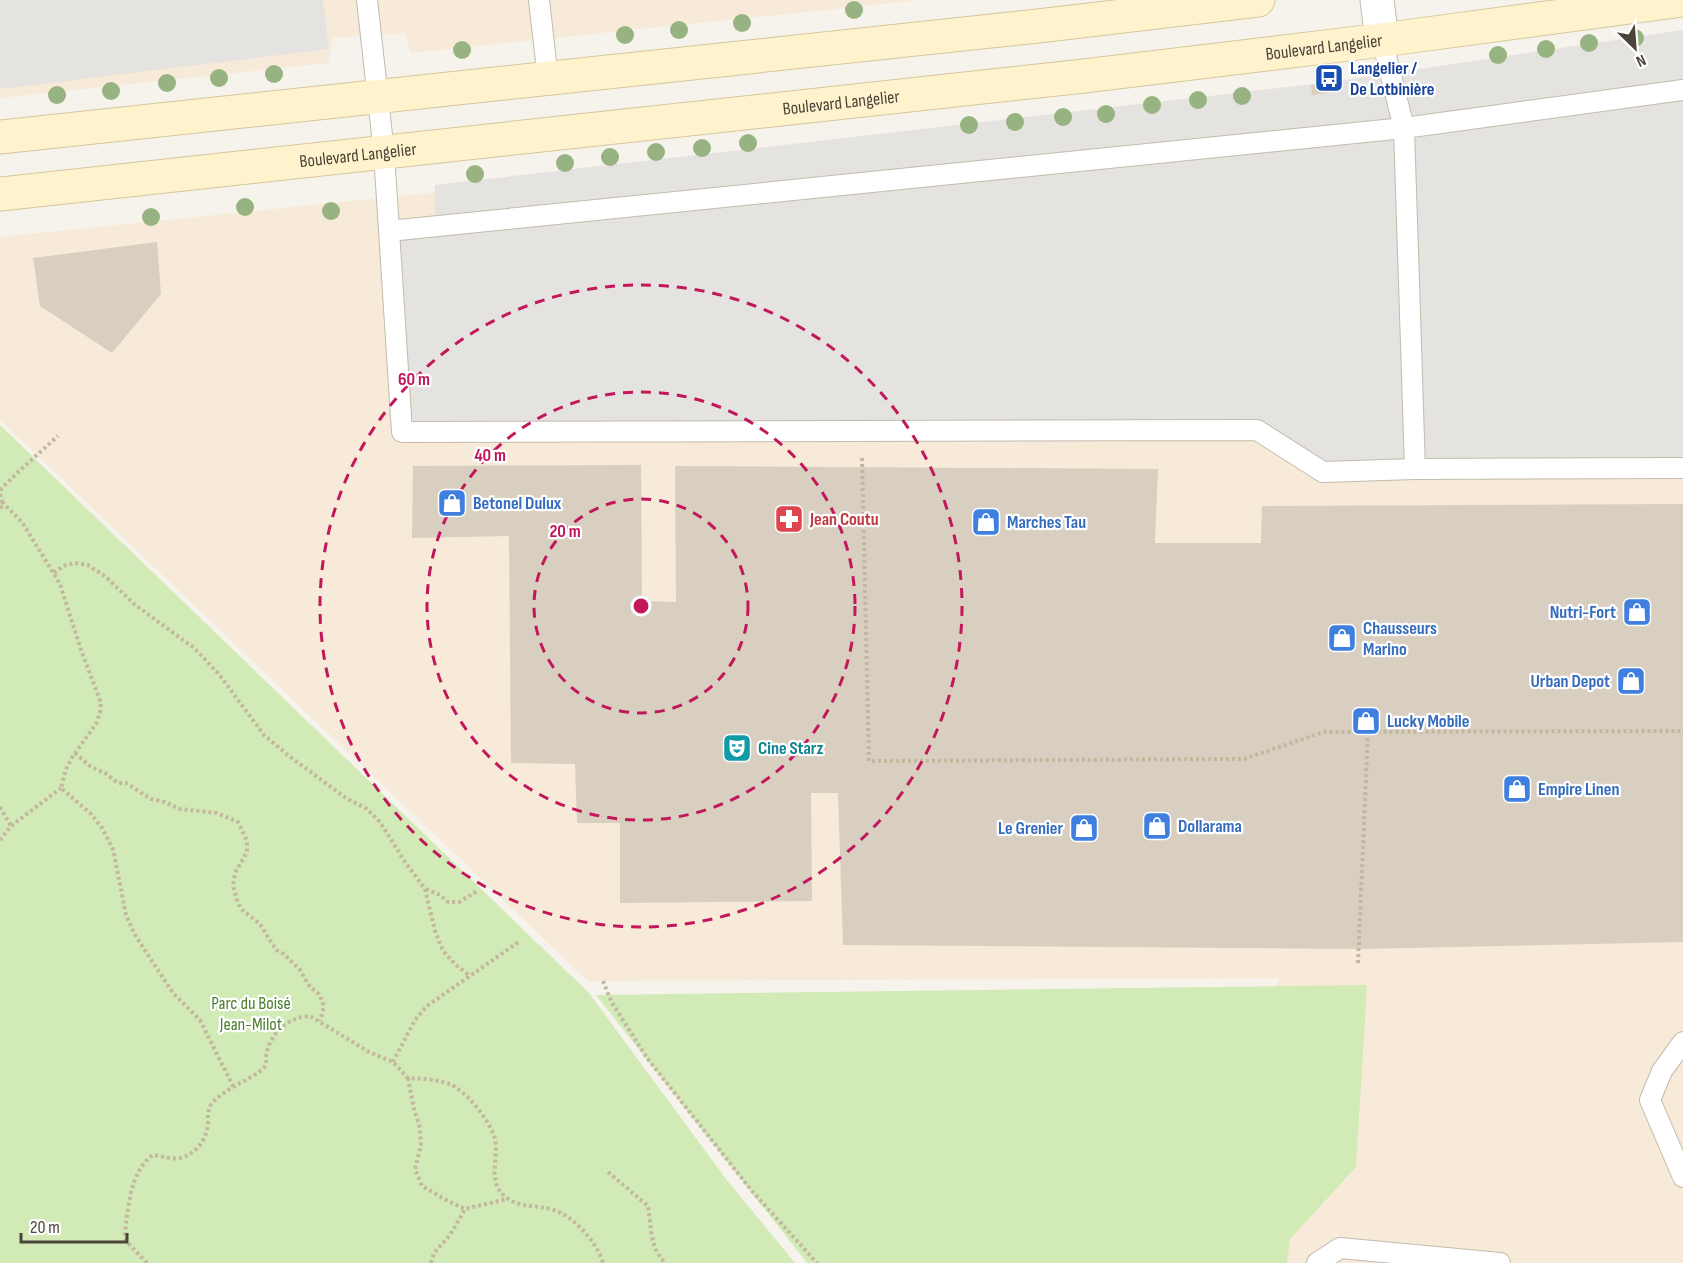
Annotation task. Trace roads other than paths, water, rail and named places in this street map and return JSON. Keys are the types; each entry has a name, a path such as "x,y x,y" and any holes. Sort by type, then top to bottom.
{"main road":[{"path":"0,137 1038,26 1258,0"},
{"name":"Boulevard Langelier","path":"0,194 1037,81 1382,40 1681,0"}],"street":[{"path":"1377,0 1382,40"}],"lane":[{"path":"367,0 384,153 402,432 1257,430 1323,472 1415,469 1683,468"},
{"path":"539,0 548,79"},
{"path":"1382,40 1404,128 1415,469"},
{"path":"389,231 1404,128 1683,90"},
{"path":"1683,1042 1662,1071 1650,1100 1683,1177"},
{"path":"1317,1263 1340,1248 1500,1263"}],"place":[{"name":"Langelier / De Lotbinière","path":"1329,78"},
{"name":"Betonel Dulux","path":"452,503"},
{"name":"Jean Coutu","path":"789,519"},
{"name":"Marches Tau","path":"986,522"},
{"name":"Nutri-Fort","path":"1637,612"},
{"name":"Chausseurs Marino","path":"1342,638"},
{"name":"Urban Depot","path":"1631,681"},
{"name":"Lucky Mobile","path":"1366,721"},
{"name":"Cine Starz","path":"737,748"},
{"name":"Empire Linen","path":"1517,789"},
{"name":"Dollarama","path":"1157,826"},
{"name":"Le Grenier","path":"1084,828"}],"park label":[{"name":"Parc du Boisé Jean-Milot","path":"251,1013"}]}
